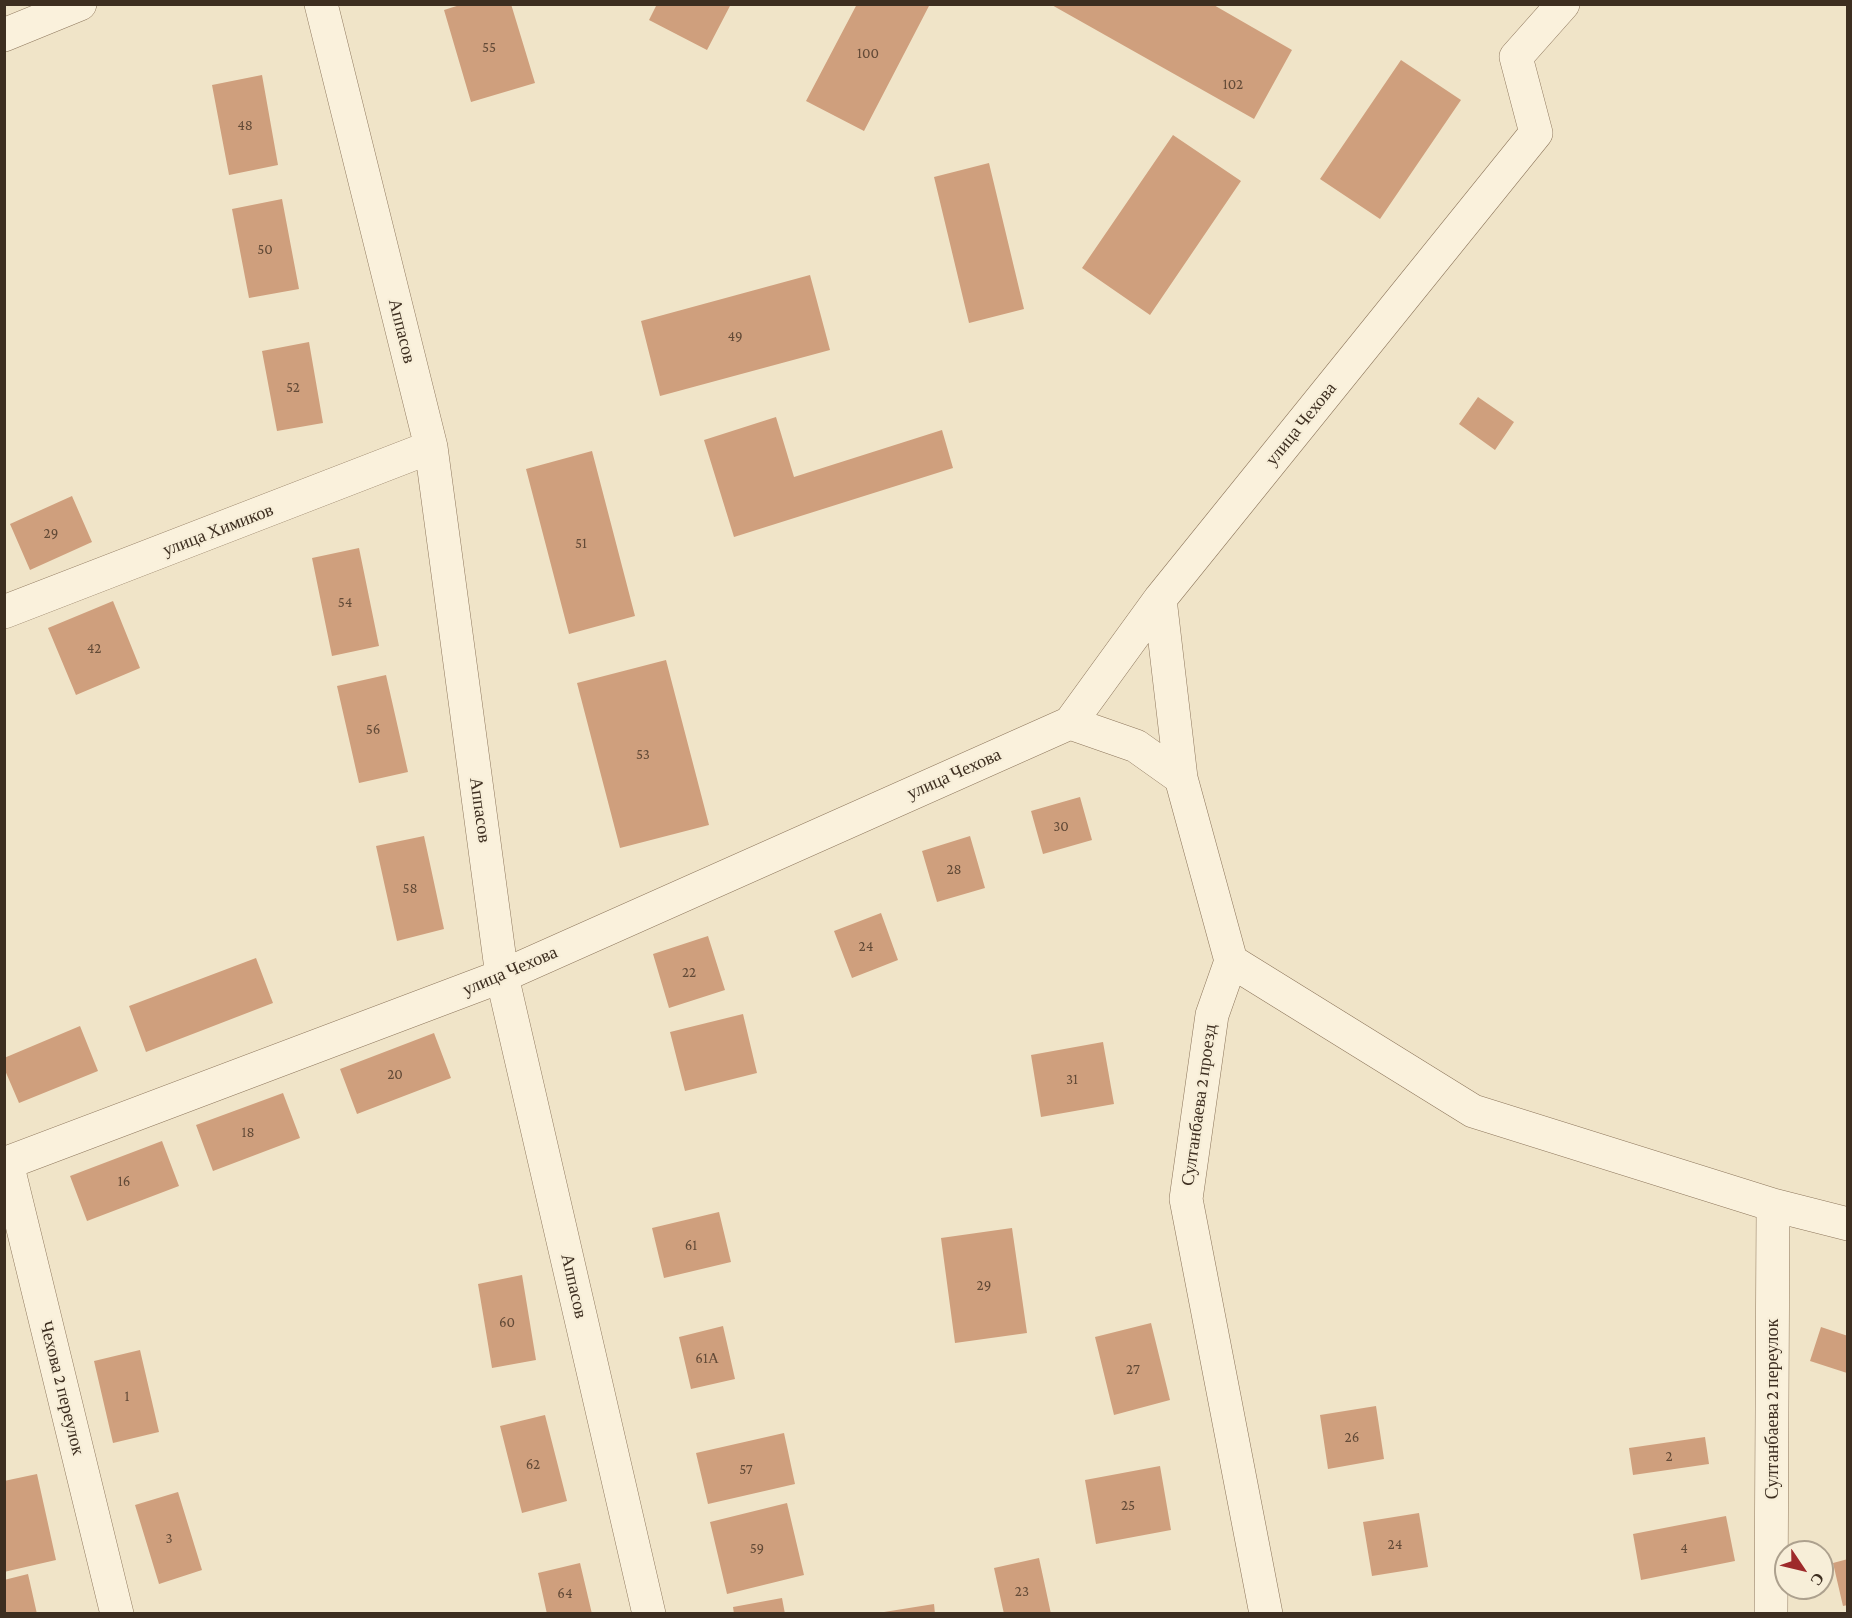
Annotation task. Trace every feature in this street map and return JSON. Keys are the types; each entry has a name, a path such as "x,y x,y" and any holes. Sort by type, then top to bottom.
{"street":[{"path":"4,35 80,4"},
{"name":"Аппасов","path":"321,4 431,447 502,976 649,1614"},
{"name":"улица Чехова","path":"6,1164 502,976 1070,723 1160,599 1536,133 1516,57 1563,4"},
{"name":"улица Химиков","path":"4,612 431,447"},
{"path":"1160,599 1180,778 1231,961 1473,1111 1773,1205 1848,1224"},
{"path":"1070,723 1136,746 1180,778"},
{"name":"Султанбаева 2 проезд","path":"1231,961 1212,1016 1186,1199 1266,1614"},
{"name":"Чехова 2 переулок","path":"6,1164 117,1614"},
{"name":"Султанбаева 2 переулок","path":"1771,1614 1773,1205"}],"building":[{"path":"463,4 511,4 535,83 471,102 444,10"},
{"path":"657,4 731,4 707,50 649,20"},
{"path":"857,4 930,4 864,131 806,101"},
{"path":"1050,4 1212,4 1292,50 1254,119"},
{"path":"1401,60 1461,100 1380,219 1320,179"},
{"path":"262,75 278,165 229,175 212,85"},
{"path":"1173,135 1241,181 1150,315 1082,268"},
{"path":"989,163 1024,309 969,323 934,177"},
{"path":"282,199 299,289 249,298 232,209"},
{"path":"810,275 830,350 660,396 641,321"},
{"path":"309,342 323,423 277,431 262,351"},
{"path":"1478,397 1514,422 1495,450 1459,424"},
{"path":"776,417 794,477 942,430 953,468 734,537 704,440"},
{"path":"592,451 635,616 569,634 526,469"},
{"path":"72,496 92,542 30,570 10,524"},
{"path":"359,548 379,646 332,656 312,558"},
{"path":"113,601 140,668 76,695 48,628"},
{"path":"666,660 709,825 620,848 577,683"},
{"path":"386,675 408,772 359,783 337,686"},
{"path":"1080,797 1092,840 1043,854 1031,811"},
{"path":"424,836 444,929 397,941 376,846"},
{"path":"970,836 985,888 937,902 922,851"},
{"path":"881,913 898,960 852,978 834,931"},
{"path":"708,936 725,990 669,1008 653,954"},
{"path":"256,958 273,1003 146,1052 129,1006"},
{"path":"743,1014 757,1073 685,1091 670,1032"},
{"path":"80,1026 98,1071 19,1103 4,1068 4,1058"},
{"path":"434,1033 451,1078 357,1114 340,1069"},
{"path":"1103,1042 1114,1104 1041,1117 1031,1055"},
{"path":"283,1093 300,1138 213,1171 196,1125"},
{"path":"162,1141 179,1186 87,1221 70,1176"},
{"path":"719,1212 731,1262 664,1278 652,1228"},
{"path":"1012,1228 1027,1333 955,1343 941,1238"},
{"path":"522,1275 536,1360 492,1368 478,1284"},
{"path":"1151,1323 1170,1400 1114,1415 1095,1337"},
{"path":"723,1326 735,1379 691,1389 679,1337"},
{"path":"1821,1327 1848,1336 1847,1373 1810,1361"},
{"path":"140,1350 159,1432 113,1443 94,1361"},
{"path":"1376,1406 1384,1459 1328,1469 1320,1415"},
{"path":"545,1415 567,1501 522,1513 500,1426"},
{"path":"784,1433 795,1484 708,1504 696,1453"},
{"path":"1705,1437 1709,1464 1633,1475 1629,1448"},
{"path":"1160,1466 1171,1530 1096,1544 1085,1480"},
{"path":"37,1474 56,1560 4,1572 4,1481"},
{"path":"178,1492 202,1570 159,1584 135,1505"},
{"path":"787,1503 804,1575 727,1594 710,1522"},
{"path":"1419,1513 1428,1567 1372,1576 1363,1522"},
{"path":"1726,1516 1735,1561 1641,1580 1633,1534"},
{"path":"1039,1558 1051,1614 1004,1614 994,1568"},
{"path":"1848,1559 1848,1605 1843,1606 1834,1563"},
{"path":"580,1563 592,1614 547,1614 538,1573"},
{"path":"28,1574 37,1614 4,1614 4,1580"},
{"path":"782,1598 785,1614 734,1614 733,1607"},
{"path":"934,1604 935,1614 884,1614 884,1612"}]}
